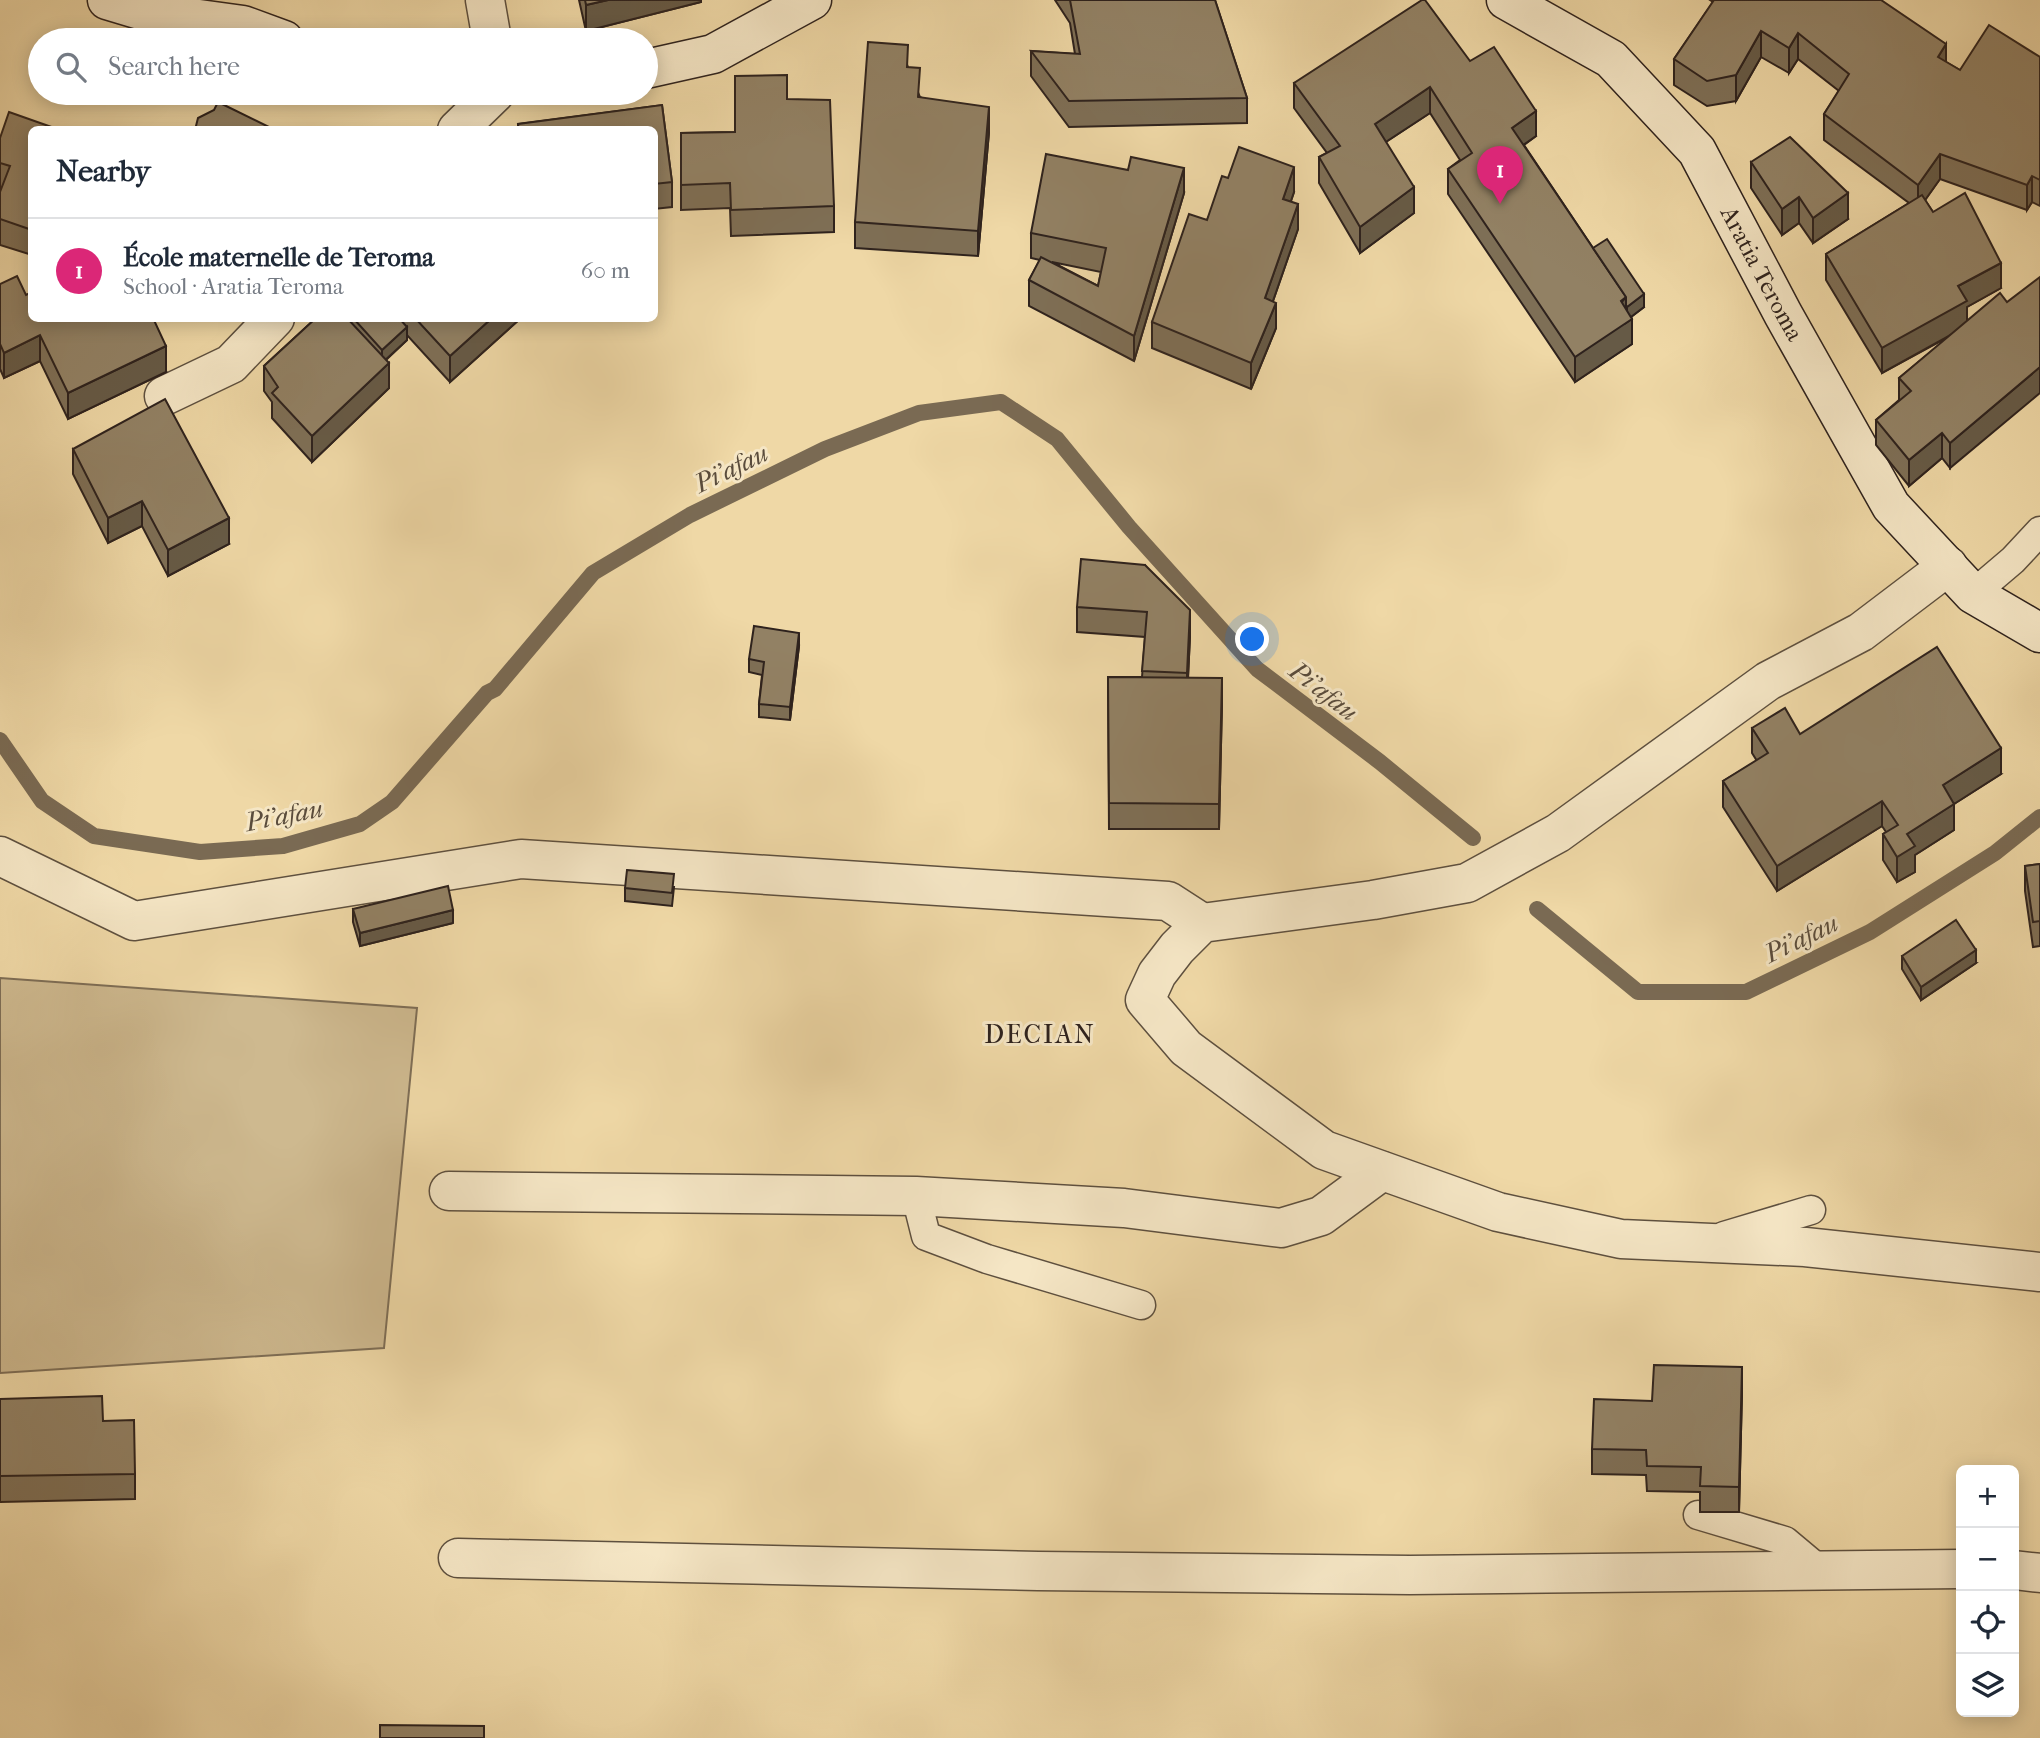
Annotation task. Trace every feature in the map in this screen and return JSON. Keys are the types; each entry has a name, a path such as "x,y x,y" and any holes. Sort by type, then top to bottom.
{"street":[{"path":"107,0 147,12 243,24 253,28"},
{"path":"485,0 490,28"},
{"path":"658,66 713,54 812,0"},
{"name":"Aratia Teroma","path":"1506,0 1611,60 1697,152 1783,314 1891,506 1960,580 2040,633"},
{"path":"461,126 483,105"},
{"path":"164,397 231,364 271,322"},
{"path":"1960,580 1768,681 1558,833 1466,883 1373,900 1202,923 1177,948 1157,974 1145,1000 1186,1048 1324,1150 1510,1214 1621,1238 1805,1247 2040,1272"},
{"path":"0,856 134,921 522,859 1168,901 1202,923"},
{"path":"449,1191 916,1196 1124,1208 1281,1228 1321,1216 1382,1171"},
{"path":"458,1558 1038,1571 1355,1574 1956,1569"},
{"path":"2019,1571 2040,1573"}],"lane":[{"path":"1960,580 2013,560 2040,531"},
{"path":"916,1196 926,1236 987,1259 1140,1305"},
{"path":"1698,1242 1811,1210"},
{"path":"1698,1515 1785,1541 1822,1572"}],"shaded area":[{"path":"0,978 417,1008 384,1348 0,1373"}],"building":[{"path":"585,0 608,0 586,5"},
{"path":"1070,0 1215,0 1247,98 1069,101 1031,51 1080,54"},
{"path":"1425,0 1470,61 1494,47 1536,111 1512,128 1626,297 1621,301 1632,319 1575,357 1448,169 1472,153 1430,87 1375,124 1414,187 1360,227 1319,157 1340,146 1294,83"},
{"path":"1714,0 1881,0 1946,44 1938,57 1960,70 1989,25 2040,57 2040,180 2032,176 2027,185 1940,154 1918,185 1824,114 1849,74 1798,33 1789,48 1761,31 1736,75 1707,81 1674,59"},
{"path":"868,42 908,45 907,67 920,68 918,97 989,107 978,231 855,222"},
{"path":"787,75 787,99 830,100 834,206 731,210 730,183 681,185 681,133 735,132 735,76"},
{"path":"216,105 224,105 267,126 196,126 198,118 214,110"},
{"path":"662,105 672,182 658,184 658,126 518,124"},
{"path":"9,112 49,126 28,126 28,229 0,219 0,192 10,166 0,163 0,138"},
{"path":"1790,137 1848,193 1813,218 1799,197 1782,209 1751,162"},
{"path":"1239,147 1294,167 1283,199 1298,204 1265,298 1276,303 1251,363 1152,322 1189,214 1207,220 1222,176 1228,178"},
{"path":"1046,154 1128,170 1131,157 1184,168 1134,336 1029,280 1041,257 1098,286 1106,248 1031,233"},
{"path":"1965,193 2001,263 1958,286 1967,301 1882,348 1826,254 1922,195 1933,212"},
{"path":"1607,239 1644,294 1627,307 1626,297 1593,248"},
{"path":"17,276 26,295 28,294 28,322 155,322 166,346 68,393 40,335 4,353 0,344 0,284"},
{"path":"2040,277 2040,367 1950,443 1942,433 1909,460 1876,420 1911,391 1899,378 2000,293 2007,302"},
{"path":"312,322 351,322 389,363 312,436 272,393 278,387 264,366"},
{"path":"357,322 403,322 407,327 382,350"},
{"path":"419,322 488,322 450,356"},
{"path":"165,399 229,518 168,550 142,501 108,518 73,449"},
{"path":"1081,559 1145,565 1190,610 1187,673 1142,671 1147,612 1077,607"},
{"path":"754,626 799,633 790,707 759,704 764,662 749,659"},
{"path":"1937,647 2001,748 1943,785 1954,804 1907,834 1915,846 1897,857 1883,834 1898,825 1882,801 1777,866 1723,781 1768,753 1752,728 1785,708 1800,734"},
{"path":"1108,677 1222,678 1219,804 1109,803"},
{"path":"2040,864 2040,921 2033,922 2025,866"},
{"path":"627,870 674,874 672,893 625,888"},
{"path":"448,886 453,910 360,933 353,909"},
{"path":"1956,920 1976,950 1921,987 1902,956"},
{"path":"1654,1365 1742,1367 1739,1487 1700,1486 1701,1467 1647,1466 1646,1450 1592,1449 1594,1399 1652,1401"},
{"path":"102,1396 103,1421 134,1420 135,1474 0,1476 0,1399"},
{"path":"380,1725 484,1726 484,1738 380,1738"}],"waterway":[{"name":"Pi'afau","path":"0,740 42,801 94,836 200,852 283,846 360,824 392,802 487,693 495,689 593,573 690,515 825,449 919,413 1001,402 1057,439 1129,527 1257,669 1380,762 1473,838"},
{"name":"Pi'afau","path":"1537,909 1638,992 1746,992 1870,932 1995,853 2040,817"}],"place":[{"name":"École maternelle de Teroma","path":"1500,204"}],"district":[{"name":"DECIAN","path":"1040,1034"}]}
